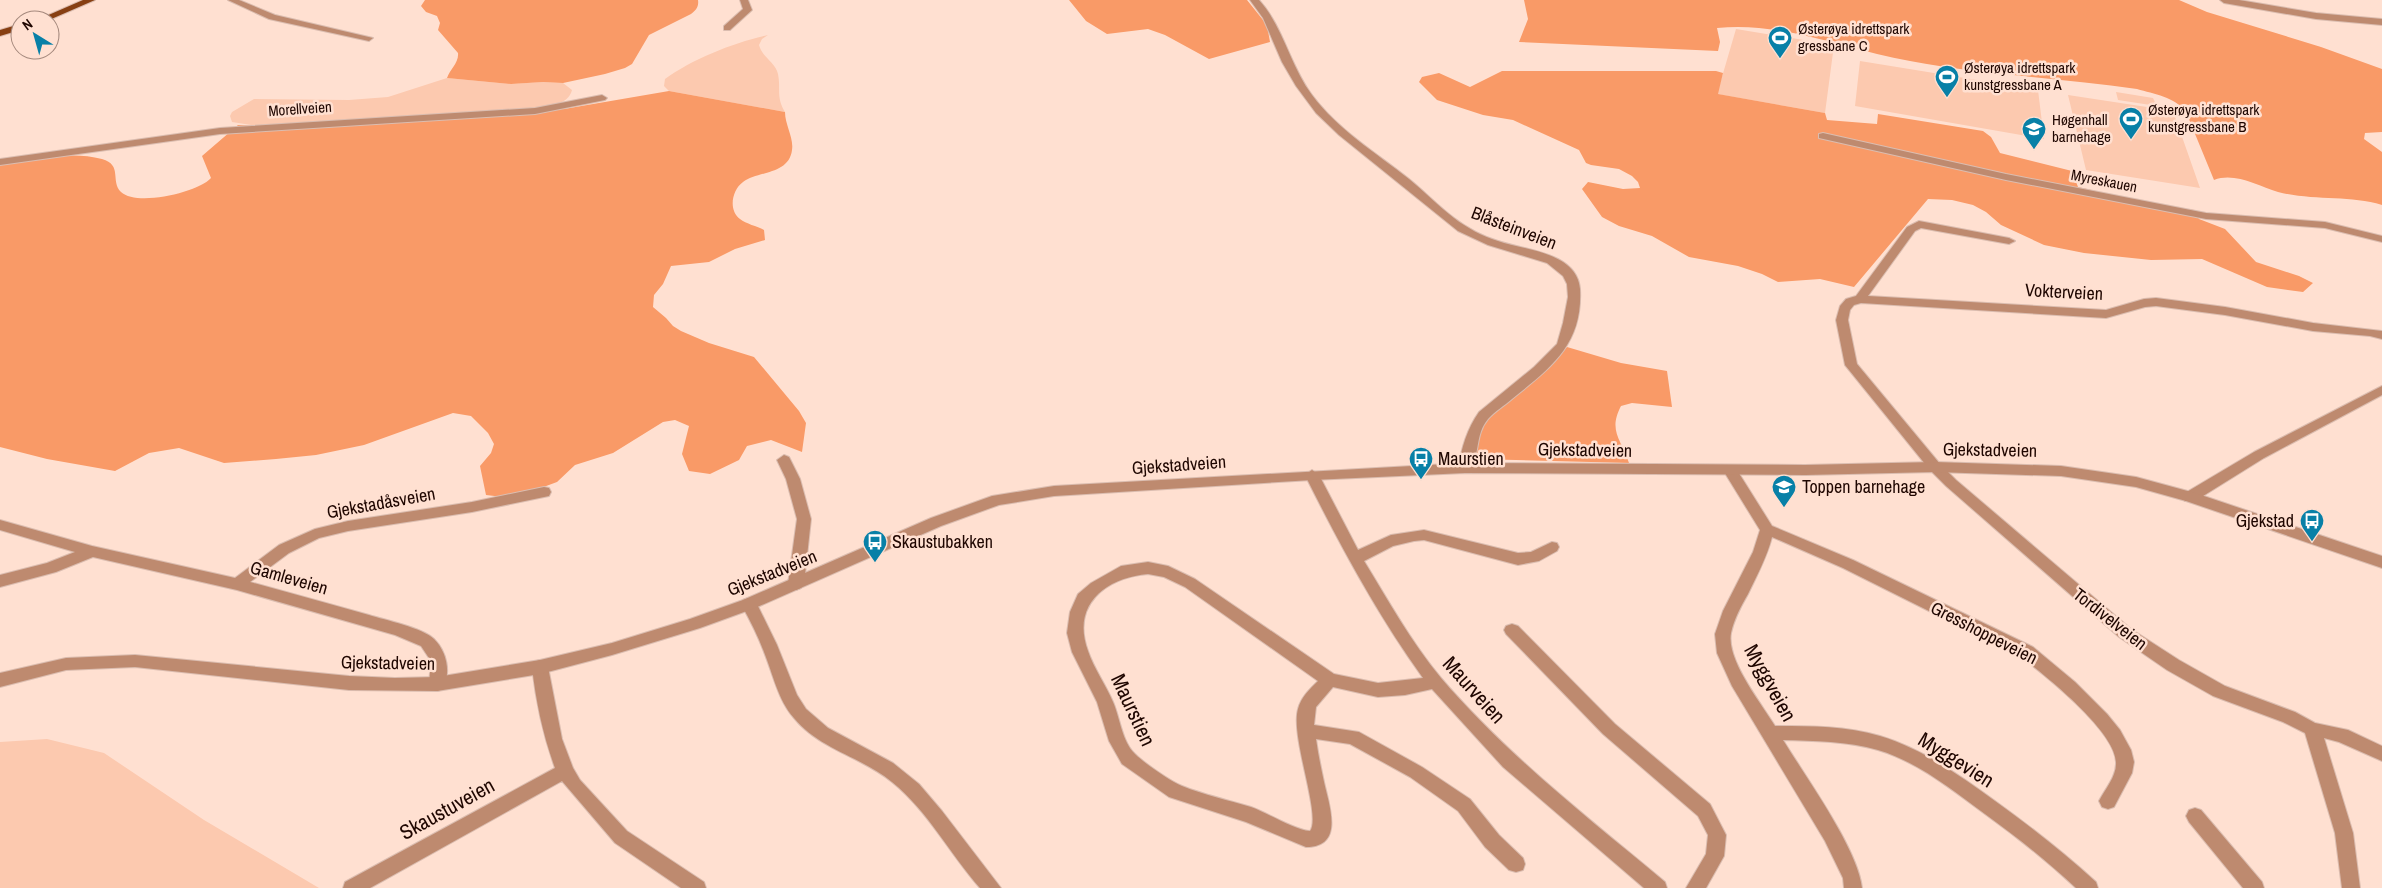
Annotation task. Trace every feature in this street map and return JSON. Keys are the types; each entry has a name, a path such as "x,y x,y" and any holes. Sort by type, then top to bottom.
{"main road":[{"path":"60,12 91,0"}],"street":[{"path":"232,0 272,18 369,38"},
{"path":"727,28 748,10 744,0"},
{"name":"Blåsteinveien","path":"1254,0 1267,14 1296,79 1323,116 1338,131 1406,183 1447,218 1469,232 1492,242 1522,250 1558,264 1566,271 1573,284 1572,309 1562,345 1543,365 1484,414 1476,424 1465,468"},
{"path":"2224,0 2316,16 2382,22"},
{"name":"Morellveien","path":"0,162 220,131 534,112 602,98"},
{"name":"Myreskauen","path":"1823,136 2006,177 2206,216 2325,225 2382,239"},
{"path":"1935,467 1851,365 1842,320 1844,309 1850,302 1860,299 1911,229 1919,224 2009,241"},
{"name":"Vokterveien","path":"1860,299 2106,314 2144,303 2156,302 2225,311 2313,327 2371,332 2382,335"},
{"path":"2190,497 2258,455 2382,390"},
{"path":"784,460 793,479 804,519 796,584"},
{"name":"Gjekstadveien","path":"0,680 66,664 136,661 349,683 436,684 540,667 656,637 749,604 936,522 997,500 1054,491 1312,475 1465,468 1730,470 1935,467 2061,471 2136,482 2190,497 2382,562"},
{"name":"Tordivelveien","path":"1935,467 2039,560 2125,633 2173,665 2220,690 2289,717 2312,729 2342,735 2382,754"},
{"path":"1730,470 1767,530"},
{"name":"Maurveien","path":"1312,475 1355,559 1410,648 1435,682 1509,762 1658,888"},
{"name":"Gjekstadåsveien","path":"237,584 284,549 315,534 348,526 472,507 544,492"},
{"name":"Gamleveien","path":"0,525 92,551 237,584 399,630 427,642 436,653 439,662 436,684"},
{"name":"Myggveien","path":"1767,530 1761,552 1731,611 1723,634 1725,653 1738,681 1832,835 1852,878 1853,888"},
{"name":"Gresshoppeveien","path":"1767,530 1782,534 1848,564 2027,652 2048,667 2117,738 2125,760 2123,774 2108,801"},
{"path":"1355,559 1376,546 1408,535 1424,535 1518,559 1534,557 1552,547"},
{"path":"0,581 51,568 92,551"},
{"name":"Maurstien","path":"1330,680 1315,694 1306,710 1306,731 1323,820 1322,830 1315,839 1306,839 1250,815 1175,792 1128,759 1118,741 1105,702 1080,652 1075,633 1078,612 1084,598 1104,582 1126,570 1148,568 1168,572 1190,583 1330,680 1378,690 1405,688 1435,682"},
{"path":"749,604 767,639 790,698 801,715 822,732 875,760 898,776 934,815 992,888"},
{"path":"1512,630 1609,729 1704,810 1717,835 1715,856 1695,888"},
{"path":"540,667 544,698 553,739 565,771 574,785 621,837 697,888"},
{"path":"2312,729 2344,833 2351,888"},
{"path":"1306,731 1353,737 1416,772 1464,805 1492,841 1516,864"},
{"name":"Myggevien","path":"1771,733 1832,734 1878,743 1916,758 1950,778 2052,853 2089,888"},
{"name":"Skaustuveien","path":"352,888 565,771"},
{"path":"2195,816 2255,888"}],"shaded area":[{"path":"425,0 698,0 698,2 697,8 691,14 649,35 632,64 625,68 563,83 511,84 447,78 457,60 458,53 438,30 440,23 437,16 426,12 421,6"},
{"path":"1069,0 1247,0 1267,25 1270,42 1209,59 1165,35 1148,29 1107,34 1086,21"},
{"path":"1524,0 2179,0 2207,12 2321,47 2382,69 2382,132 2365,133 2364,139 2382,152 2382,205 2357,200 2291,195 2238,179 2222,178 2214,180 2186,112 2170,99 2137,89 1938,66 1886,56 1790,32 1742,27 1717,28 1720,42 1718,51 1519,42 1528,19"},
{"name":"Østerøya idrettspark gressbane C","path":"1736,29 1834,45 1825,113 1717,94"},
{"path":"768,35 762,39 759,45 777,70 780,98 785,112 669,91 664,86 665,79 701,58 742,42"},
{"name":"Østerøya idrettspark kunstgressbane A","path":"1860,61 2038,90 2044,139 1855,106"},
{"path":"1502,71 1716,71 1723,73 1718,94 1825,113 1827,120 1877,124 1878,114 1983,131 1991,137 2000,153 2072,171 2078,187 2162,206 2194,210 2199,219 2225,229 2256,262 2299,276 2313,283 2303,292 2267,287 2202,259 2151,260 2084,253 2044,245 2001,225 1986,212 1973,205 1952,200 1928,199 1854,287 1820,279 1778,282 1738,266 1689,257 1652,236 1619,226 1602,217 1582,189 1588,182 1623,189 1640,188 1638,182 1632,176 1619,169 1586,163 1579,150 1513,120 1483,115 1437,100 1419,82 1422,77 1439,73 1470,87"},
{"path":"447,78 511,84 563,83 572,90 567,99 553,105 538,108 258,126 232,122 230,116 232,112 254,99 349,100 388,97"},
{"path":"669,91 785,112 792,145 790,158 779,168 749,178 743,182 736,190 733,200 736,215 745,222 764,230 765,240 735,249 709,262 671,266 663,284 654,295 653,307 681,331 709,343 754,357 799,411 806,423 802,452 771,440 747,446 739,460 710,474 689,471 682,454 689,426 675,420 663,422 613,453 575,465 557,482 530,492 503,497 486,495 480,466 491,453 494,444 488,433 471,416 453,413 364,445 316,455 224,463 179,448 149,453 115,471 47,459 0,447 0,165 64,156 89,156 102,159 112,165 116,183 121,192 129,196 153,198 181,193 211,178 202,156 238,125 295,124 538,108 561,103 564,109"},
{"path":"2116,92 2153,98 2157,106 2118,100"},
{"name":"Østerøya idrettspark kunstgressbane B","path":"2068,95 2173,111 2200,188 2086,170"},
{"path":"1567,347 1621,363 1667,371 1672,407 1632,403 1621,406 1617,415 1617,435 1629,463 1475,459 1475,438 1485,420 1538,377"},
{"path":"47,739 104,753 204,820 319,888 0,888 0,742"}],"place":[{"name":"Østerøya idrettspark gressbane C","path":"1780,59"},
{"name":"Østerøya idrettspark kunstgressbane A","path":"1947,98"},
{"name":"Østerøya idrettspark kunstgressbane B","path":"2131,140"},
{"name":"Høgenhall barnehage","path":"2034,150"},
{"name":"Maurstien","path":"1421,480"},
{"name":"Toppen barnehage","path":"1784,508"},
{"name":"Gjekstad","path":"2312,542"},
{"name":"Skaustubakken","path":"875,563"}]}
